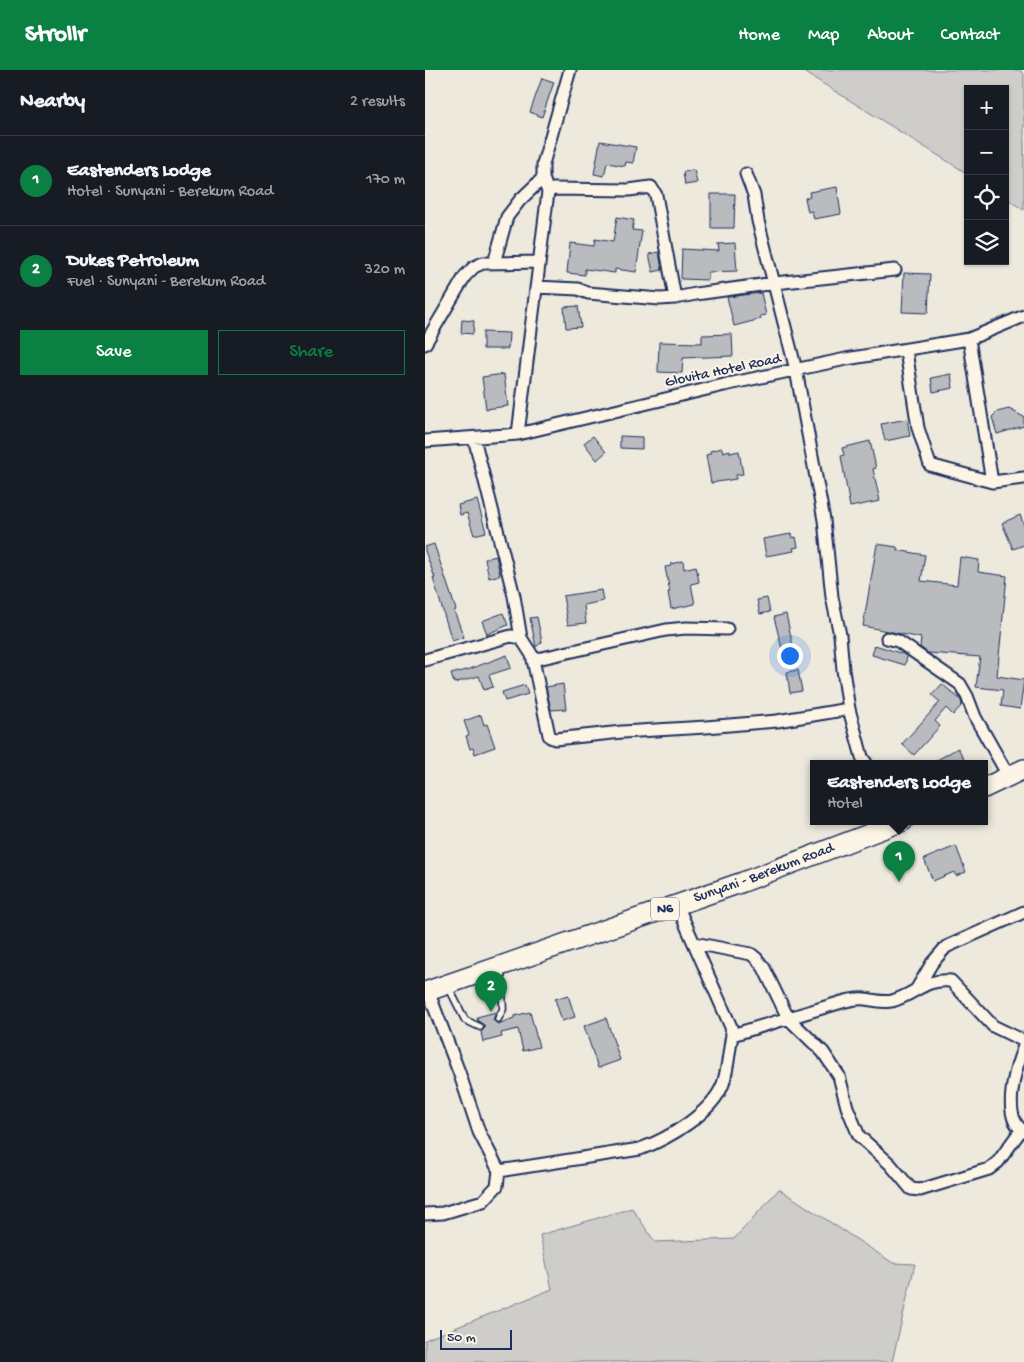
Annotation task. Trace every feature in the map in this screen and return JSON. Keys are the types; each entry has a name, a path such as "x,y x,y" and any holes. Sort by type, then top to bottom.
{"main road":[{"path":"988,786 1016,773"},
{"name":"Sunyani - Berekum Road","path":"426,991 677,905 889,825"}],"street":[{"path":"518,434 548,192 543,178 543,164 570,70"},
{"path":"746,174 754,195 758,221 796,370 824,520 832,597 840,635 849,709 864,760"},
{"path":"494,263 507,217 520,200 543,178"},
{"path":"548,192 553,189 629,190 651,187 656,195 675,298"},
{"path":"425,344 465,276 474,267 483,263 539,262"},
{"path":"536,286 578,289 588,293 660,299 895,270"},
{"name":"Glovita Hotel Road","path":"425,441 518,434 724,385 846,360 969,339 1024,316"},
{"path":"969,339 992,482"},
{"path":"906,351 918,428 929,465 992,482 1024,478"},
{"path":"474,438 514,596 521,638 532,655 549,735 555,739 622,732 777,721 849,709"},
{"path":"533,660 667,630 686,628 727,629"},
{"path":"425,660 511,636 521,638"},
{"path":"887,638 898,642 960,684 975,717 1016,773"},
{"path":"499,1171 640,1149 661,1141 691,1120 716,1097 723,1084 732,1035 731,1028 677,905"},
{"path":"915,991 932,963 946,947 1024,912"},
{"path":"694,943 751,954 757,959 764,968 788,1018 823,1052 839,1076 847,1107 859,1136 889,1164 911,1189 920,1190 989,1169 998,1162 1022,1130 1017,1126 1014,1119 1012,1086 1016,1067 1024,1046"},
{"path":"732,1035 841,1002 856,999 881,1002 893,1001 933,981 951,981 993,1026 1024,1041"},
{"path":"425,1214 443,1213 483,1201 497,1186 499,1171 479,1132 459,1072 426,991"}],"lane":[{"path":"498,1019 503,1009 501,966"},
{"path":"447,984 465,1020 480,1027"}],"shaded area":[{"path":"801,70 1020,70 1024,74 1024,210 1009,201 1009,85 964,85 964,172"},
{"path":"779,1189 893,1263 915,1264 892,1362 425,1362 425,1340 552,1289 540,1235 632,1208 655,1242 734,1239"}],"building":[{"path":"542,78 554,82 542,117 530,112"},
{"path":"600,141 636,147 633,163 626,162 625,166 607,163 604,176 594,174"},
{"path":"694,170 697,183 685,185 683,172"},
{"path":"837,187 841,214 814,219 812,211 808,212 805,198 810,197 809,192"},
{"path":"711,194 735,194 734,228 711,228"},
{"path":"617,217 634,220 632,230 642,231 636,272 615,269 615,273 585,269 585,275 567,273 570,243 594,246 595,239 613,242"},
{"path":"735,243 737,271 708,272 708,280 681,279 682,249 719,251 718,244"},
{"path":"659,252 662,270 653,272 649,254"},
{"path":"904,273 930,274 928,313 902,312"},
{"path":"761,293 766,315 760,316 761,319 734,326 727,297"},
{"path":"578,306 581,327 566,328 564,307"},
{"path":"462,320 474,321 473,334 461,333"},
{"path":"483,332 509,333 508,349 483,349"},
{"path":"732,334 733,356 683,358 682,373 658,372 659,342 702,343 702,335"},
{"path":"504,374 508,406 486,409 482,377"},
{"path":"951,374 953,388 933,392 931,378"},
{"path":"1009,409 1024,417 1024,426 997,434 992,417 997,412"},
{"path":"907,419 910,436 885,441 881,424"},
{"path":"593,436 606,452 597,460 584,443"},
{"path":"620,436 642,437 642,449 620,448"},
{"path":"870,441 876,468 873,469 880,501 850,507 841,456 844,455 842,448"},
{"path":"722,448 723,452 730,450 730,453 739,451 743,474 736,475 736,479 711,483 706,455 710,454 710,451"},
{"path":"477,500 486,532 474,535 467,513 460,515 458,505"},
{"path":"1020,515 1024,525 1024,545 1013,549 1002,523"},
{"path":"791,534 792,538 796,537 798,547 793,548 794,551 766,556 763,539"},
{"path":"434,544 456,610 454,611 464,637 452,641 433,578 435,578 425,551 425,547"},
{"path":"877,544 897,547 897,550 925,555 921,581 957,585 960,557 979,560 978,572 1007,576 997,676 1024,680 1020,709 1001,706 1003,690 976,687 980,657 928,653 920,647 921,638 863,626"},
{"path":"496,556 500,575 489,578 485,559"},
{"path":"683,561 684,569 696,566 699,582 691,584 695,604 671,609 665,567"},
{"path":"601,590 603,601 584,605 586,623 568,625 563,596"},
{"path":"767,598 770,612 760,614 757,600"},
{"path":"503,613 508,625 487,634 482,621"},
{"path":"786,614 793,646 782,649 774,617"},
{"path":"537,617 542,642 536,647 530,618"},
{"path":"875,645 903,654 907,657 905,665 872,655"},
{"path":"507,655 511,668 489,675 493,687 484,690 479,676 454,683 451,674"},
{"path":"798,670 802,691 790,693 787,672"},
{"path":"563,684 566,709 551,710 546,687"},
{"path":"942,684 961,700 962,705 953,715 946,708 935,721 940,726 914,755 902,744 940,702 932,695"},
{"path":"525,685 528,694 505,701 502,692"},
{"path":"481,715 484,725 487,724 495,747 475,754 473,748 470,749 466,736 469,735 464,721"},
{"path":"958,748 964,759 962,760 937,760"},
{"path":"956,846 966,872 956,876 954,872 933,881 924,859"},
{"path":"568,995 575,1017 562,1021 555,999"},
{"path":"496,1012 493,1020 498,1024 514,1018 514,1016 530,1012 539,1047 523,1051 518,1029 501,1033 502,1037 483,1042 481,1032 485,1026 478,1021 477,1017"},
{"path":"606,1018 620,1060 598,1068 584,1026"}],"place":[{"name":"Eastenders Lodge","path":"899,882"},
{"name":"Dukes Petroleum","path":"491,1012"}]}
